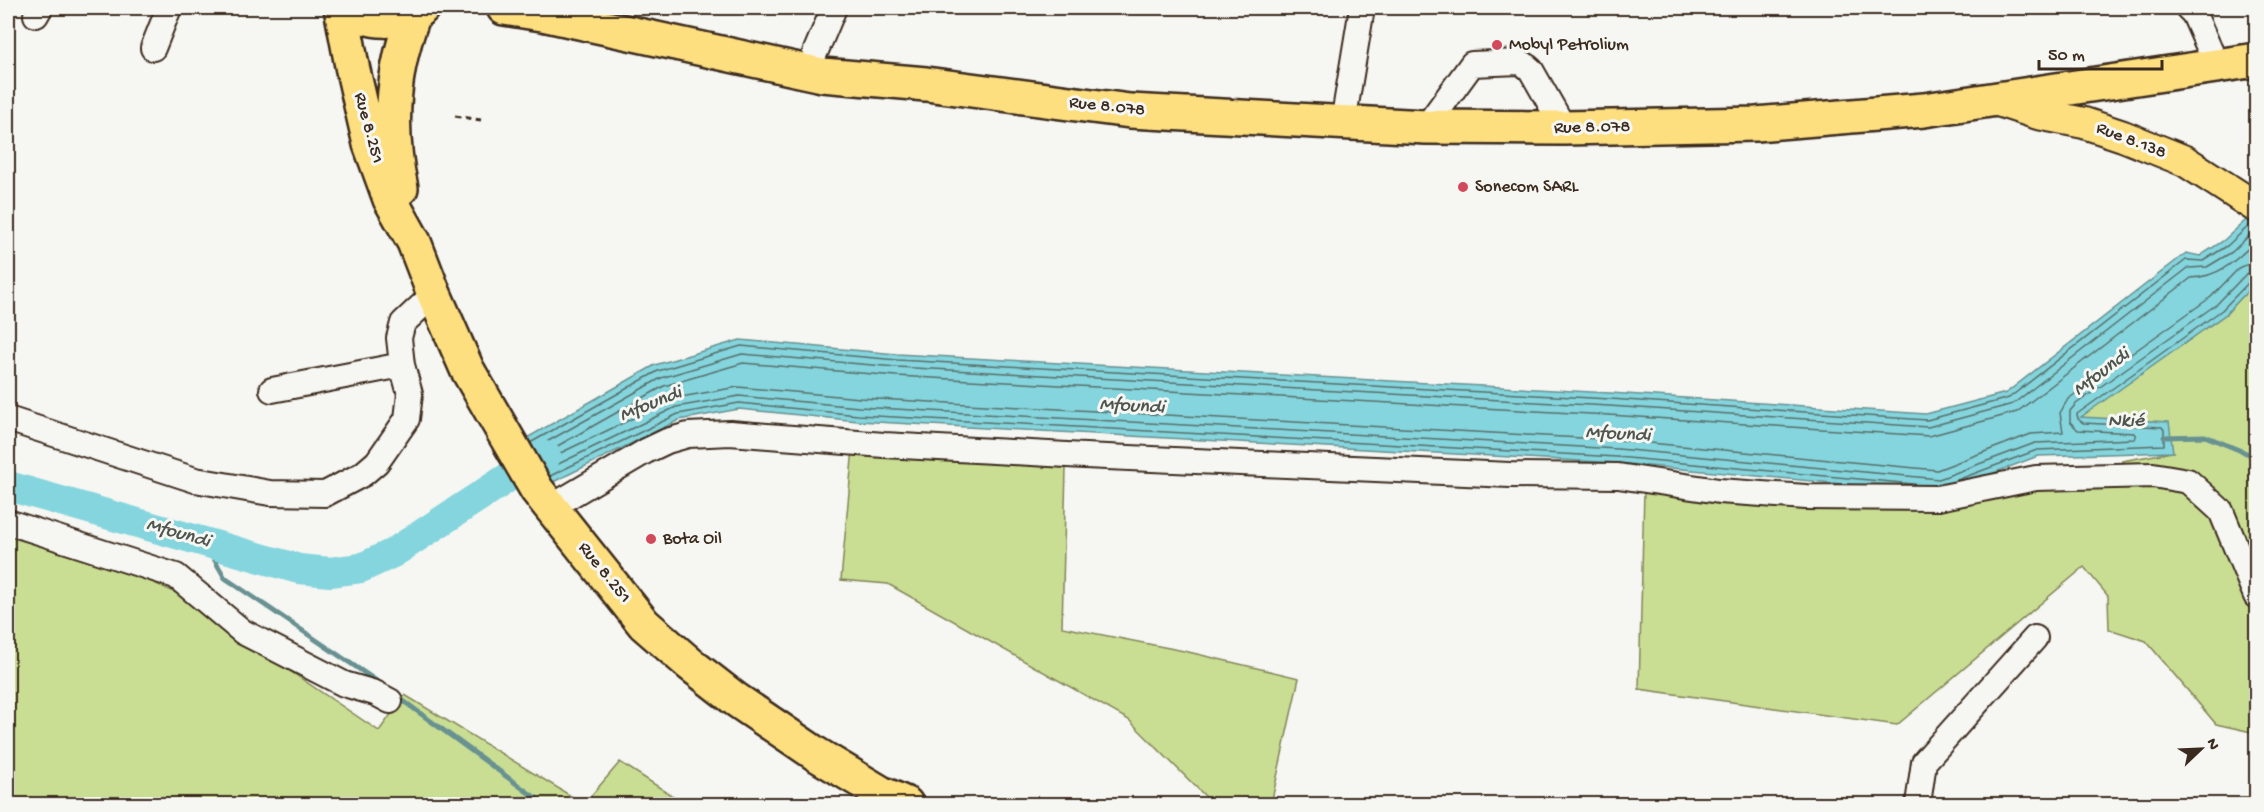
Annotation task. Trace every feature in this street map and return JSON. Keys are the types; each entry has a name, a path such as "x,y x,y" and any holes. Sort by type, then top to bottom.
{"highway":[{"name":"Rue 8.251","path":"341,8 370,144 390,199 414,242"},
{"path":"347,8 357,15 375,21 395,20 418,11"},
{"name":"Rue 8.078","path":"504,8 542,14 822,75 926,84 1130,111 1426,127 1564,128 1756,124 1924,110 2256,60"},
{"name":"Rue 8.078","path":"619,8 815,53 926,84"},
{"name":"Rue 8.251","path":"418,11 405,38 394,88 393,138 400,185 414,242 434,294 467,369 511,447 544,498 644,624 735,699 816,754 881,793 906,804"}],"main road":[{"name":"Rue 8.138","path":"1995,100 2038,114 2084,123 2185,161 2252,204"}],"street":[{"path":"153,48 169,8"},
{"path":"815,53 834,8"},
{"path":"1343,123 1362,8"},
{"path":"2188,8 2194,14 2217,66"},
{"path":"1426,127 1472,64 1519,62 1531,70 1564,128"},
{"path":"8,419 195,480 270,493 325,494 363,474 377,462 407,419 410,394 402,365 399,338 403,323 434,294"},
{"path":"272,390 402,365"},
{"path":"544,498 667,441 688,435 730,433 884,445 1108,457 1510,476 1618,476 1719,491 1806,497 1938,498 2036,478 2153,475 2188,481 2221,511 2256,596"},
{"path":"8,522 176,576 243,632 344,684 375,693 390,701"},
{"path":"1918,804 1924,762 2035,638"}],"path":[{"path":"455,116 481,120"}],"green space":[{"path":"2256,282 2256,733 2216,724 2146,641 2109,629 2108,596 2084,567 1897,725 1639,689 1644,491 2116,483 2122,461 2172,452 2080,417 2226,314"},
{"path":"853,448 1066,468 1062,627 1184,651 1299,678 1271,804 1213,804 1129,720 888,584 841,580"},
{"path":"8,536 143,578 190,599 238,636 379,731 405,695 584,804 8,804"},
{"path":"620,762 685,804 584,804"}],"water":[{"path":"2256,211 2256,282 2226,314 2081,417 2169,422 2173,452 2038,456 1941,493 1617,463 858,421 739,409 679,420 537,490 511,447 655,365 740,340 897,354 1610,393 1926,414 2006,393 2186,253 2200,256 2223,241"}],"waterway":[{"name":"Nkié","path":"2164,437 2205,436 2256,457"},
{"name":"Mfoundi","path":"8,486 299,569 330,572 361,568 393,553 515,473 546,456"},
{"path":"205,543 225,578 381,684"},
{"path":"398,697 544,804"}],"place":[{"name":"Mobyl Petrolium","path":"1497,45"},
{"name":"Sonecom SARL","path":"1463,187"},
{"name":"Bota Oil","path":"651,539"}]}
